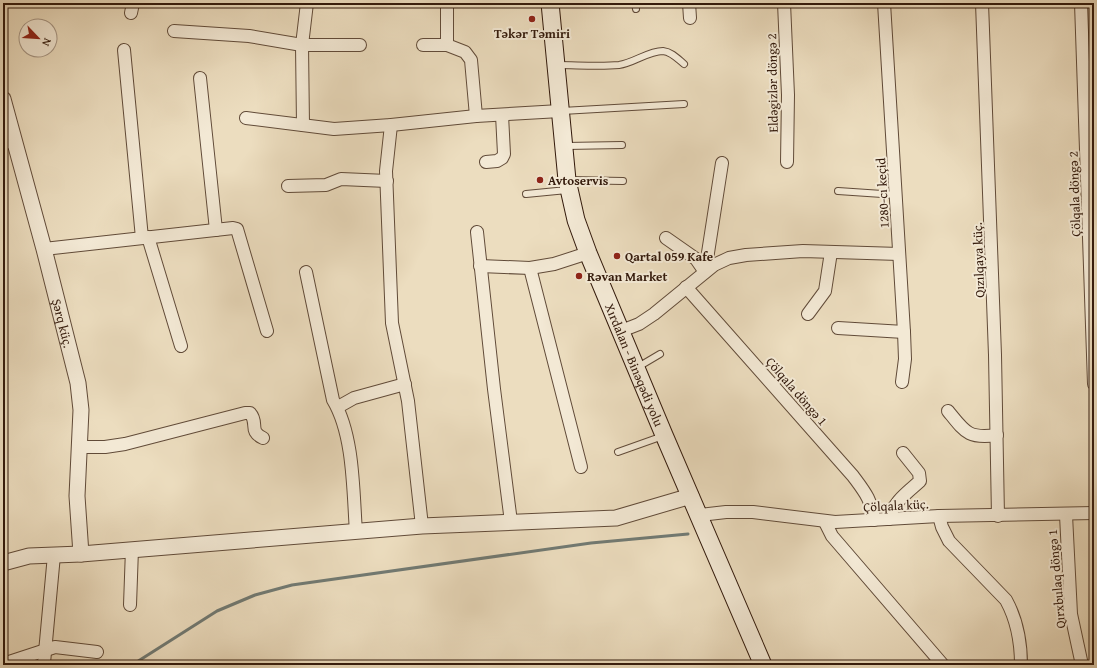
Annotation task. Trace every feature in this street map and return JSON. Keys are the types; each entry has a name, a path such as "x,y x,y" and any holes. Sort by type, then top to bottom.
{"main road":[{"name":"Xırdalan - Binəqədi yolu","path":"550,3 568,185 576,220 588,253 664,435 764,665"}],"street":[{"path":"303,125 302,45 307,3"},
{"path":"447,3 447,45"},
{"path":"689,3 690,18"},
{"name":"Eldəgizlər döngə 2","path":"784,3 788,95 787,162"},
{"name":"1280-cı keçid","path":"884,3 897,195 904,332 905,359 902,382"},
{"name":"Qızılqaya küç.","path":"982,3 997,435 998,516"},
{"name":"Çölqala döngə 2","path":"1081,3 1094,384"},
{"path":"174,32 249,36 302,45 360,45"},
{"path":"423,45 447,45 465,52 471,60 476,116"},
{"path":"124,50 145,237 181,346"},
{"path":"200,78 216,230"},
{"name":"Şərq küç.","path":"3,98 9,142 44,248 78,383 81,410 77,496 81,554"},
{"path":"246,118 334,128 391,125 476,116 560,111"},
{"path":"486,162 497,161 502,158 504,154 502,115"},
{"path":"391,125 387,163 387,181 392,323 405,384 422,526"},
{"path":"705,272 722,163"},
{"path":"288,186 326,185 341,179 387,181"},
{"path":"44,248 233,228 237,229 267,331"},
{"path":"477,232 511,522"},
{"path":"666,238 696,259 705,272"},
{"path":"621,331 639,324 654,314 714,265 729,258 746,255 803,251 899,254"},
{"path":"808,314 825,291 831,252"},
{"path":"480,266 530,268 554,264 588,253"},
{"path":"530,268 581,467"},
{"path":"306,272 332,393 338,406 348,445 356,532"},
{"name":"Çölqala döngə 1","path":"686,287 853,476 872,506 874,520"},
{"path":"838,328 904,332"},
{"path":"338,406 354,398 405,384"},
{"path":"948,411 962,428 971,435 980,437 997,435"},
{"path":"79,447 105,447 125,444 245,413 250,413 254,417 254,431 256,435 263,438"},
{"path":"889,519 891,510 920,481 919,473 903,453"},
{"path":"3,564 19,558 422,526 616,518 691,496"},
{"name":"Çölqala küç.","path":"700,515 726,512 772,513 825,522 939,516 1066,515 1094,513"},
{"name":"Qırxbulaq döngə 1","path":"1066,515 1071,614 1082,665"},
{"path":"939,516 942,527 950,541 1006,600 1012,611 1021,647 1021,665"},
{"path":"825,522 832,536 943,665"},
{"path":"130,605 132,549"},
{"path":"44,663 54,555"},
{"path":"3,664 56,647 97,652"}],"lane":[{"path":"555,65 619,65 657,52 665,51 673,54 684,64"},
{"path":"560,111 684,104"},
{"path":"564,146 622,145"},
{"path":"526,194 568,185 623,181"},
{"path":"838,191 897,195"},
{"path":"636,368 660,354"},
{"path":"618,452 664,435"}],"waterway":[{"path":"132,665 217,611 255,595 292,585 591,543 688,534"}],"place":[{"name":"Təkər Təmiri","path":"532,19"},
{"name":"Avtoservis","path":"540,180"},
{"name":"Qartal 059 Kafe","path":"617,256"},
{"name":"Rəvan Market","path":"579,276"}]}
